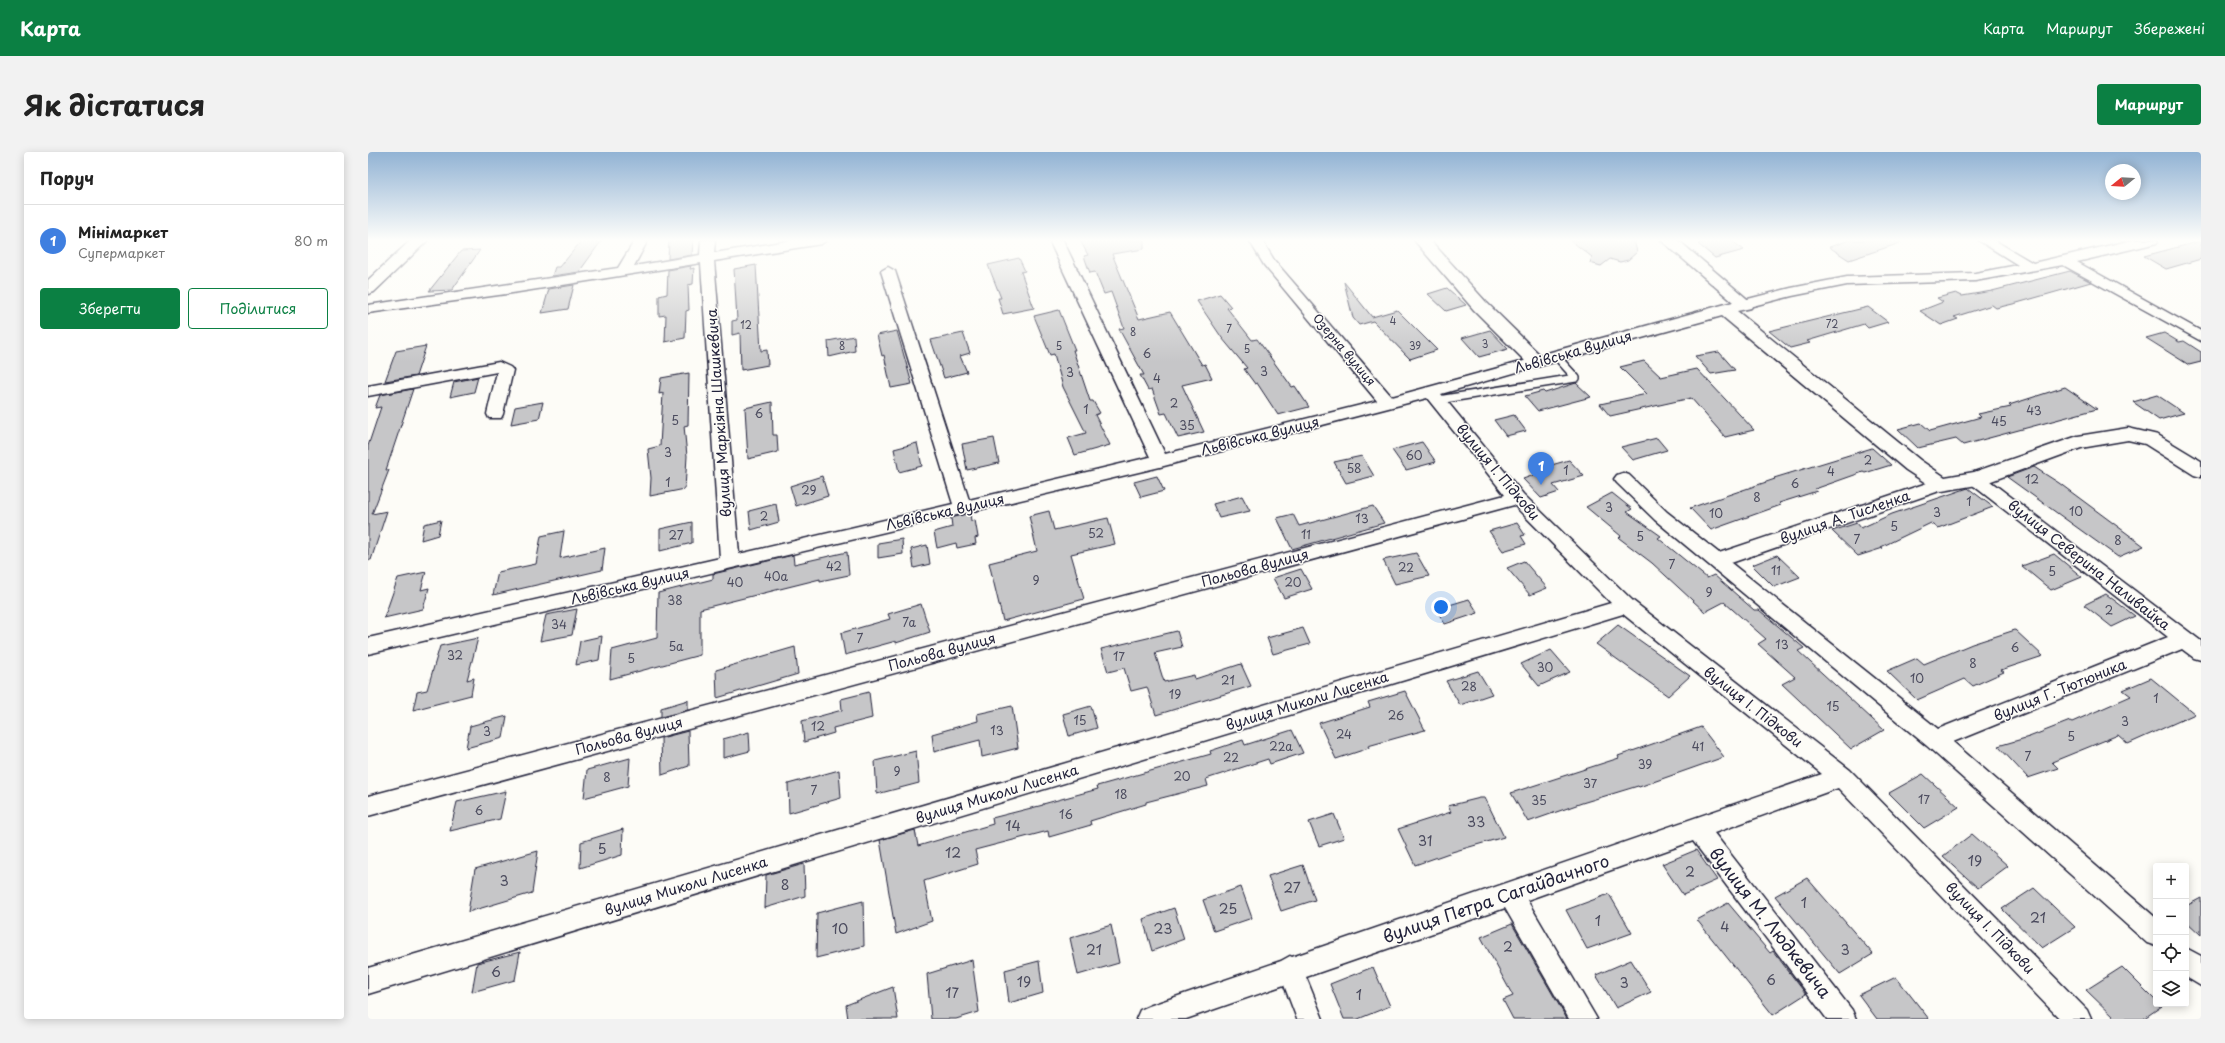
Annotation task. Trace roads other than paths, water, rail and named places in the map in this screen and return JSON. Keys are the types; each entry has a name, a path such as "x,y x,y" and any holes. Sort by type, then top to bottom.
{"street":[{"path":"368,289 377,280"},
{"path":"368,309 565,280"},
{"name":"вулиця Маркіяна Шашкевича","path":"709,280 730,562"},
{"path":"891,280 963,508"},
{"path":"1075,280 1160,461"},
{"name":"Озерна вулиця","path":"1285,280 1388,403"},
{"path":"1457,280 1480,306 1536,362"},
{"path":"1717,280 1745,304"},
{"name":"Львівська вулиця","path":"368,646 963,508 1160,461 1388,403 1435,396 1556,356 1745,304 1791,292 1846,281 1863,280"},
{"path":"2100,280 2201,337"},
{"path":"1725,310 1913,464 1942,484"},
{"path":"368,392 499,366 505,370 494,414"},
{"name":"вулиця І. Підкови","path":"1435,396 1517,498 1626,606 1842,777 2078,1019"},
{"name":"вулиця А. Тисленка","path":"1716,561 1942,484 1976,479 2078,442 2128,434 2151,439 2201,470"},
{"name":"вулиця Северина Наливайка","path":"1976,479 2201,652"},
{"path":"1624,480 1661,516 1935,740 2153,931"},
{"name":"Польова вулиця","path":"368,806 1517,498"},
{"name":"вулиця Миколи Лисенка","path":"368,981 1626,606"},
{"name":"вулиця Г. Тютюника","path":"1935,740 2185,639"},
{"name":"вулиця Петра Сагайдачного","path":"1149,1019 1290,969 1510,895 1842,777"},
{"name":"вулиця М. Людкевича","path":"1697,828 1844,1019"},
{"path":"1510,895 1584,1019"},
{"path":"2189,963 2201,973"},
{"path":"1290,969 1310,1019"}],"lane":[{"path":"1435,396 1572,380 1576,378 1556,356"}],"place":[{"name":"Мінімаркет","path":"1541,485"}]}
